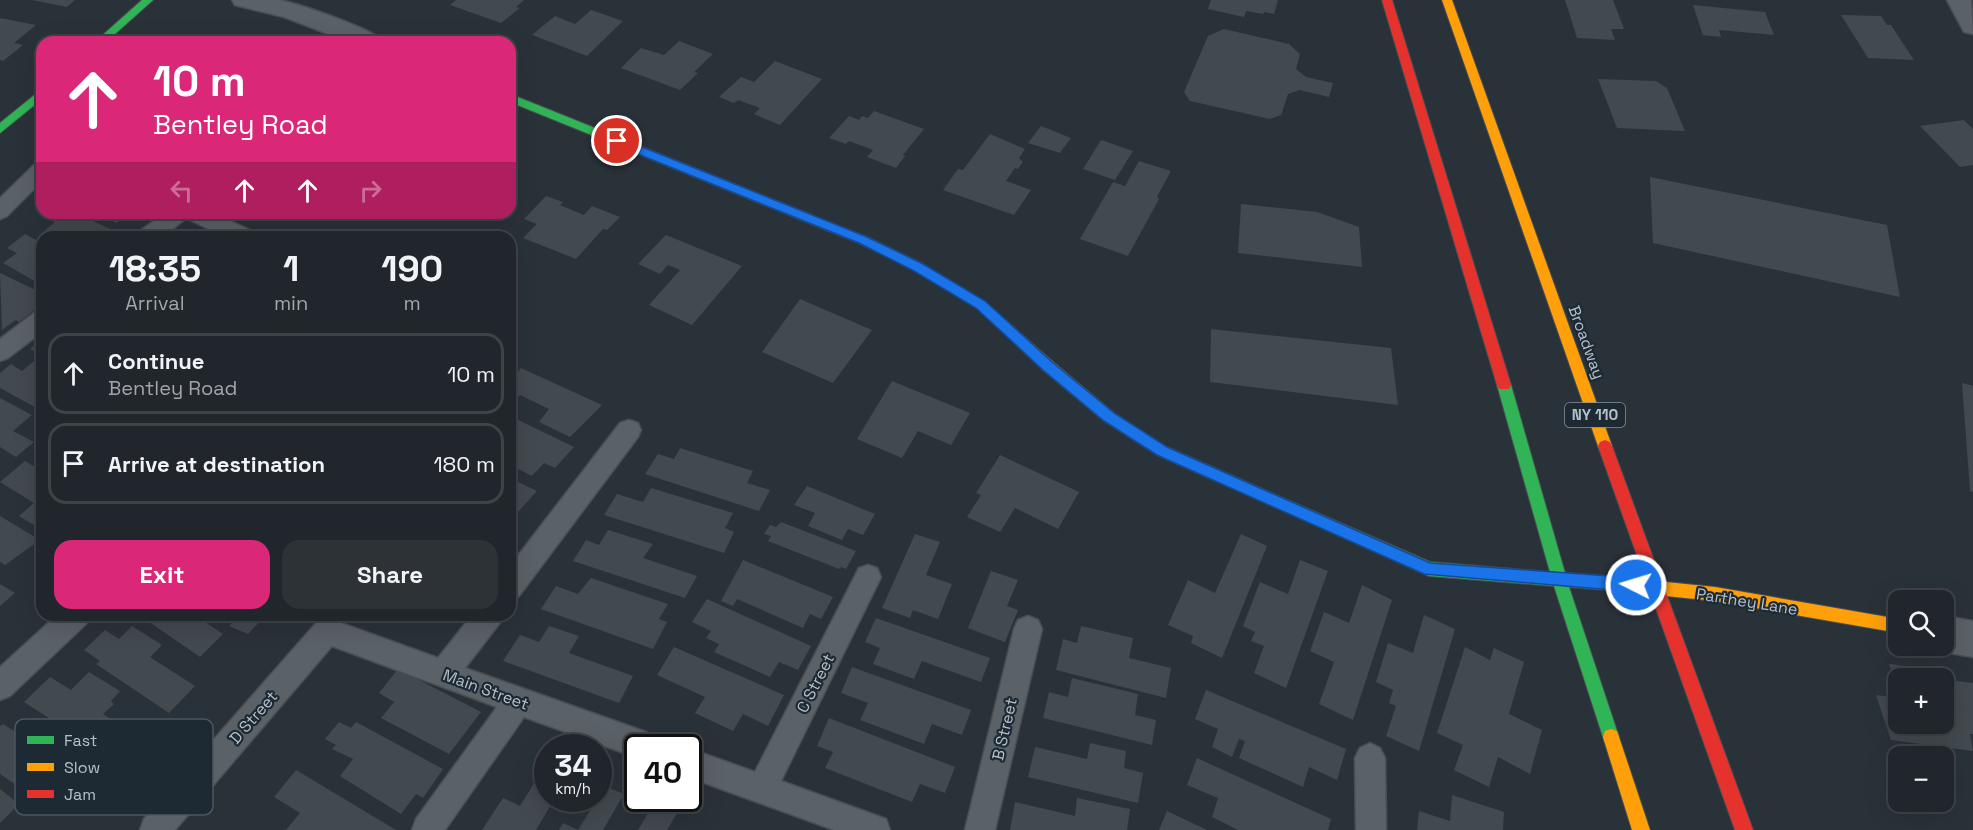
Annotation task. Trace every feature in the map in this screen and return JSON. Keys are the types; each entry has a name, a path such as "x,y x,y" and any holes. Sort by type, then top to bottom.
{"main road":[{"path":"107,36 148,0"},
{"path":"1388,0 1431,151 1509,401 1559,579 1641,830"},
{"name":"Broadway","path":"1447,0 1744,830"},
{"path":"0,129 36,98"},
{"name":"Parthey Lane","path":"516,100 863,240 919,267 980,304 1048,366 1109,417 1162,451 1429,569 1656,587 1715,594 1888,624"}],"street":[{"path":"244,0 267,4 315,19 356,36"},
{"path":"1959,0 1973,26"},
{"path":"1954,636 1973,639"}],"lane":[{"path":"0,212 36,175"},
{"path":"156,231 171,219"},
{"path":"206,219 232,231"},
{"path":"0,352 36,324"},
{"path":"516,579 629,430"},
{"name":"C Street","path":"762,789 868,577"},
{"path":"0,686 70,621"},
{"path":"444,673 484,621"},
{"name":"B Street","path":"981,830 1028,629"},
{"name":"Main Street","path":"327,631 624,739"},
{"name":"D Street","path":"213,763 327,631"},
{"path":"427,830 518,701"},
{"path":"1370,758 1371,830"},
{"path":"702,767 875,830"},
{"name":"D Street","path":"155,830 168,815"}],"building":[{"path":"32,0 75,0 67,7"},
{"path":"456,0 524,0 516,7 520,8 501,23 450,5"},
{"path":"1211,0 1278,0 1274,14 1246,11 1244,17 1208,9"},
{"path":"1565,0 1613,0 1624,29 1611,29 1615,40 1577,38"},
{"path":"1693,5 1765,12 1774,35 1719,30 1721,37 1703,35"},
{"path":"591,10 623,21 587,56 532,35 555,16 575,24"},
{"path":"1841,15 1881,16 1887,25 1891,25 1914,60 1868,58"},
{"path":"0,18 36,25 14,43 23,45 3,61 0,60"},
{"path":"1224,29 1289,44 1300,54 1296,69 1306,77 1333,83 1329,97 1300,90 1288,94 1281,115 1270,119 1190,101 1184,92 1208,36"},
{"path":"679,41 713,54 694,72 698,73 680,90 621,68 641,48 664,55"},
{"path":"775,61 822,79 780,125 754,114 760,108 738,100 734,103 719,97 741,77 754,82"},
{"path":"1598,79 1656,81 1667,88 1685,131 1617,128"},
{"path":"874,111 924,129 903,155 905,156 896,168 867,157 873,150 849,141 846,144 829,138 849,116 859,120 862,116 868,118"},
{"path":"1964,120 1973,129 1973,165 1960,167 1920,126"},
{"path":"1041,126 1071,138 1060,153 1028,143"},
{"path":"990,134 1025,149 1019,158 1023,162 1018,169 1015,168 1006,181 1031,190 1014,215 943,190 958,169 963,170"},
{"path":"1101,140 1133,151 1115,180 1083,169"},
{"path":"1139,161 1171,171 1157,197 1159,199 1128,256 1080,239 1113,182 1125,186"},
{"path":"1650,177 1887,225 1900,297 1653,243"},
{"path":"546,196 563,202 560,205 584,215 592,206 620,217 607,230 603,229 576,259 523,238 537,224 524,219"},
{"path":"1241,204 1317,212 1359,227 1362,267 1238,253"},
{"path":"48,219 89,219 115,231 44,231 55,222"},
{"path":"108,219 121,219 116,223"},
{"path":"25,234 36,240 36,282 3,263 17,253 7,248"},
{"path":"666,235 742,266 692,325 649,305 680,270 668,265 660,274 638,264"},
{"path":"0,273 36,290 36,309 19,322 16,320 2,330"},
{"path":"800,299 872,330 833,383 762,352"},
{"path":"1211,329 1391,348 1398,405 1210,382"},
{"path":"36,344 36,352 30,349"},
{"path":"34,361 36,362 36,408 0,388 0,373 11,364 22,371"},
{"path":"521,368 602,405 570,437 539,422 549,409 520,395 516,399 516,374"},
{"path":"892,381 970,413 951,445 918,431 902,458 857,439"},
{"path":"1962,383 1973,386 1973,492 1970,491"},
{"path":"0,398 32,415 13,431 34,442 16,457 0,447"},
{"path":"516,419 574,447 555,468 544,463 532,476 516,468"},
{"path":"680,448 753,471 747,483 770,490 759,511 645,474 658,454 674,459"},
{"path":"1000,455 1079,492 1058,529 1015,508 1000,532 967,517 981,495 976,493"},
{"path":"25,461 36,467 36,526 19,516 34,503 0,482"},
{"path":"516,481 537,491 519,511 516,510"},
{"path":"807,486 875,514 863,535 848,529 842,540 808,526 815,513 794,505"},
{"path":"651,488 733,513 725,528 734,532 724,553 604,515 617,494 643,502"},
{"path":"0,516 36,538 36,543 5,565 0,562"},
{"path":"781,522 856,551 846,569 841,567 839,569 768,541 771,536 764,534 770,525 776,527"},
{"path":"608,530 653,544 643,558 697,576 685,598 573,561 586,540 599,545"},
{"path":"915,534 940,542 926,575 952,584 938,619 913,610 910,618 882,608"},
{"path":"1241,534 1267,546 1222,658 1191,643 1193,636 1168,625 1188,580 1215,593"},
{"path":"743,560 833,597 821,619 810,614 803,628 737,599 733,606 721,601"},
{"path":"1300,560 1328,571 1286,688 1254,673 1264,646 1251,641 1255,632 1243,626 1260,582 1288,594"},
{"path":"991,571 1018,580 1007,606 1018,610 1005,642 968,628"},
{"path":"591,578 668,604 659,619 667,622 653,649 541,609 556,586 578,594"},
{"path":"0,584 15,593 0,606"},
{"path":"1362,585 1392,600 1353,720 1319,704 1334,662 1310,651 1324,612 1349,623"},
{"path":"707,599 811,646 798,670 779,662 770,677 714,652 719,644 706,638 711,631 692,622"},
{"path":"1424,615 1455,629 1419,751 1386,736 1396,706 1389,703 1393,690 1376,682 1388,643 1413,653"},
{"path":"876,618 990,658 981,682 922,661 914,679 873,664 880,648 865,642"},
{"path":"148,621 204,621 223,634 200,657"},
{"path":"234,621 260,621 248,634 229,626"},
{"path":"132,626 162,645 150,657 195,686 169,713 96,664 100,661 84,650 105,630 119,639"},
{"path":"549,626 579,636 569,653 633,676 619,703 503,661 520,635 539,642"},
{"path":"1081,626 1133,638 1129,658 1171,668 1166,698 1056,670 1063,639 1077,643"},
{"path":"674,647 784,695 768,726 743,714 733,731 695,713 705,697 657,675"},
{"path":"1465,647 1490,660 1494,648 1524,662 1509,714 1542,730 1530,774 1498,757 1489,787 1454,770 1463,745 1437,733"},
{"path":"1889,664 1921,668 1890,668"},
{"path":"852,667 971,710 962,735 932,724 924,744 860,720 868,703 841,693"},
{"path":"398,669 481,712 449,754 381,718 394,702 379,693"},
{"path":"89,672 120,691 111,701 114,704 103,714 111,719 50,719 24,702 50,677 71,690"},
{"path":"1072,678 1138,694 1135,715 1156,720 1152,745 1043,718 1049,692 1068,697"},
{"path":"1954,681 1973,683 1973,734 1970,734 1973,751 1954,748 1954,746 1891,740 1889,734 1954,734"},
{"path":"1206,690 1346,749 1337,780 1309,767 1303,787 1239,758 1245,741 1239,739 1232,757 1212,747 1218,729 1195,719"},
{"path":"1876,695 1888,697 1888,731"},
{"path":"829,718 955,767 945,793 920,784 912,802 825,768 833,752 817,746"},
{"path":"339,722 351,728 356,722 443,769 423,798 416,794 401,814 340,776 353,759 332,749 336,745 325,739"},
{"path":"3,724 15,732 15,784 0,774 0,726"},
{"path":"1090,743 1126,751 1124,768 1143,773 1138,803 1028,777 1035,747 1087,759"},
{"path":"1197,758 1331,819 1328,830 1238,830 1212,817 1218,798 1187,785"},
{"path":"296,770 396,830 286,830 300,813 274,797"},
{"path":"534,784 534,812 547,812 536,830 482,830 503,798 520,806"},
{"path":"0,789 15,801 15,808 0,823"},
{"path":"612,789 624,794 603,830 578,830 589,812 612,812"},
{"path":"1452,795 1504,812 1503,830 1417,830 1419,811 1450,821"},
{"path":"1077,798 1130,809 1127,830 1010,830 1015,802 1075,816"},
{"path":"1167,811 1207,830 1159,830"},
{"path":"649,812 677,813 667,830 638,830"},
{"path":"563,823 578,830 559,830"}],"traffic: fast":[{"path":"107,36 148,0"},
{"path":"0,129 36,98"},
{"path":"516,100 808,218"},
{"path":"1504,385 1559,579 1611,737"},
{"path":"1230,481 1429,569 1607,583"}],"traffic: slow":[{"path":"1447,0 1605,446"},
{"path":"808,218 863,240 919,267 980,304 1048,366 1109,417 1162,451 1230,481"},
{"path":"1607,583 1715,594 1888,624"},
{"path":"1611,737 1641,830"}],"traffic: jam":[{"path":"1387,0 1504,385"},
{"path":"1605,446 1744,830"}],"route":[{"path":"617,141 863,240 919,267 980,304 1048,366 1109,417 1162,451 1429,569 1636,585"}]}
